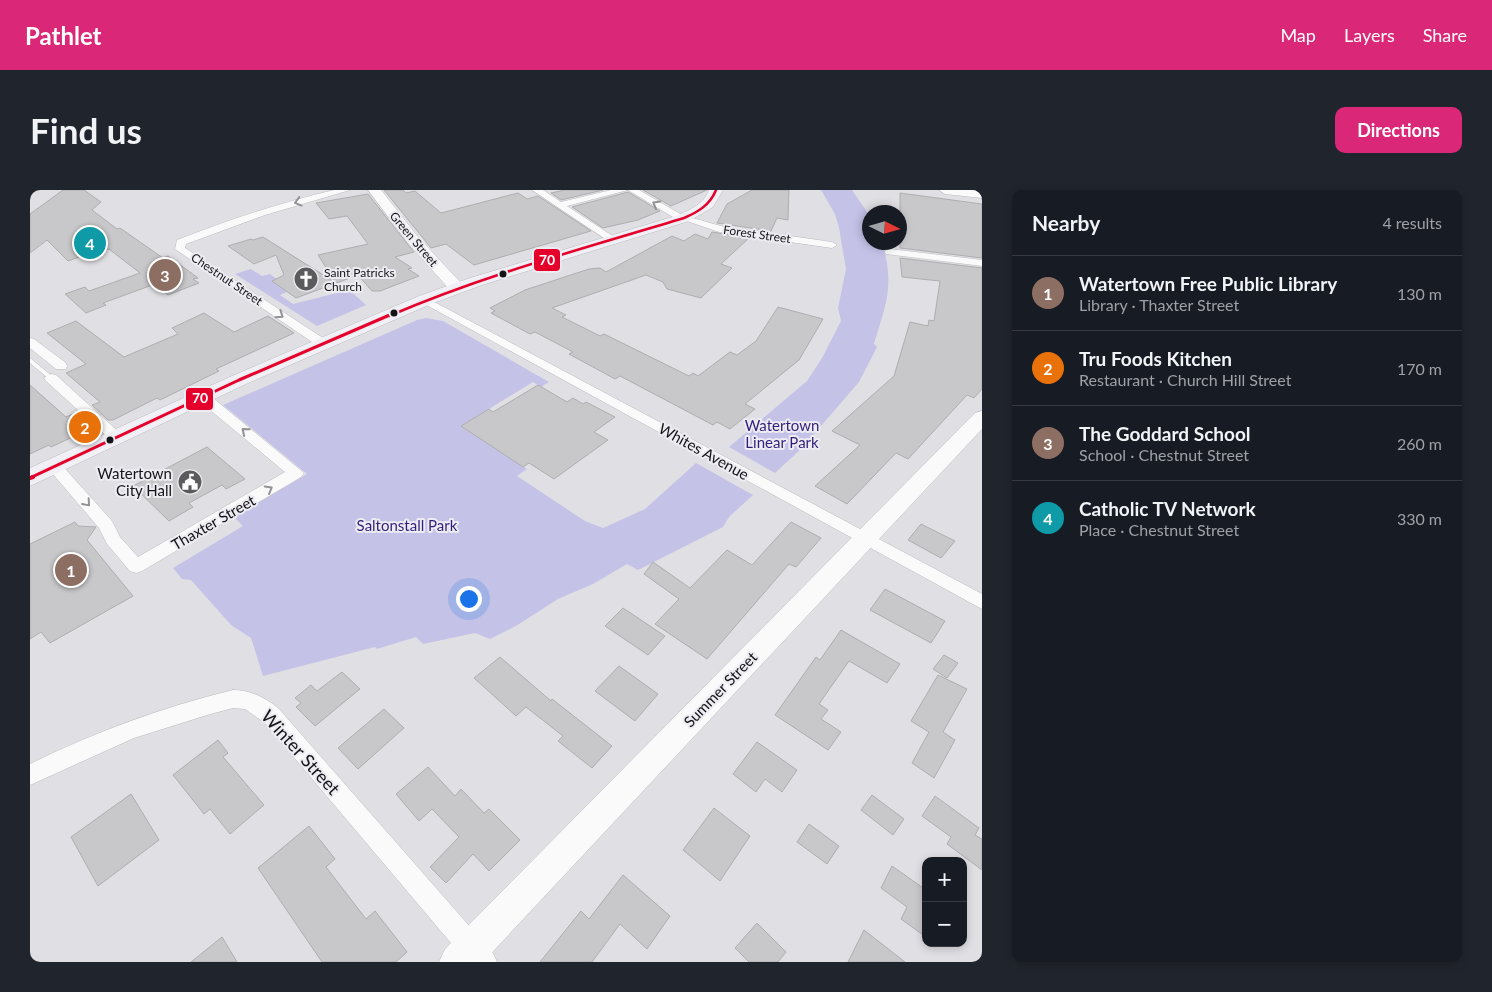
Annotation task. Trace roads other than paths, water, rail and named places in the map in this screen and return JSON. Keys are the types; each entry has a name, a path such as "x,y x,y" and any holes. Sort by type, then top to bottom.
{"main road":[{"path":"30,478 203,396 425,300 457,288 683,218 713,199 716,190"}],"street":[{"name":"Chestnut Street","path":"322,343 180,249 181,242 255,214 345,190"},
{"name":"Green Street","path":"374,190 413,240 457,288"},
{"path":"537,190 613,241"},
{"path":"560,206 623,190"},
{"name":"Forest Street","path":"632,190 683,218 719,229 832,245"},
{"path":"945,190 982,194"},
{"path":"890,252 982,263"},
{"name":"Whites Avenue","path":"425,300 982,602"},
{"path":"30,342 61,366"},
{"path":"51,378 116,437"},
{"name":"Thaxter Street","path":"54,466 106,525 113,540 136,566 296,474 203,396"},
{"name":"Summer Street","path":"471,957 982,417"},
{"name":"Winter Street","path":"30,775 82,750 145,725 228,700 249,700 272,716 471,957"}],"lane":[{"path":"30,360 51,378"}],"place":[{"name":"Catholic TV Network","path":"90,243"},
{"name":"The Goddard School","path":"165,275"},
{"name":"Saint Patricks Church","path":"306,279"},
{"name":"Tru Foods Kitchen","path":"85,427"},
{"name":"Watertown City Hall","path":"190,482"},
{"name":"Watertown Free Public Library","path":"71,570"}],"park label":[{"name":"Watertown Linear Park","path":"782,434"},
{"name":"Saltonstall Park","path":"407,525"}]}
